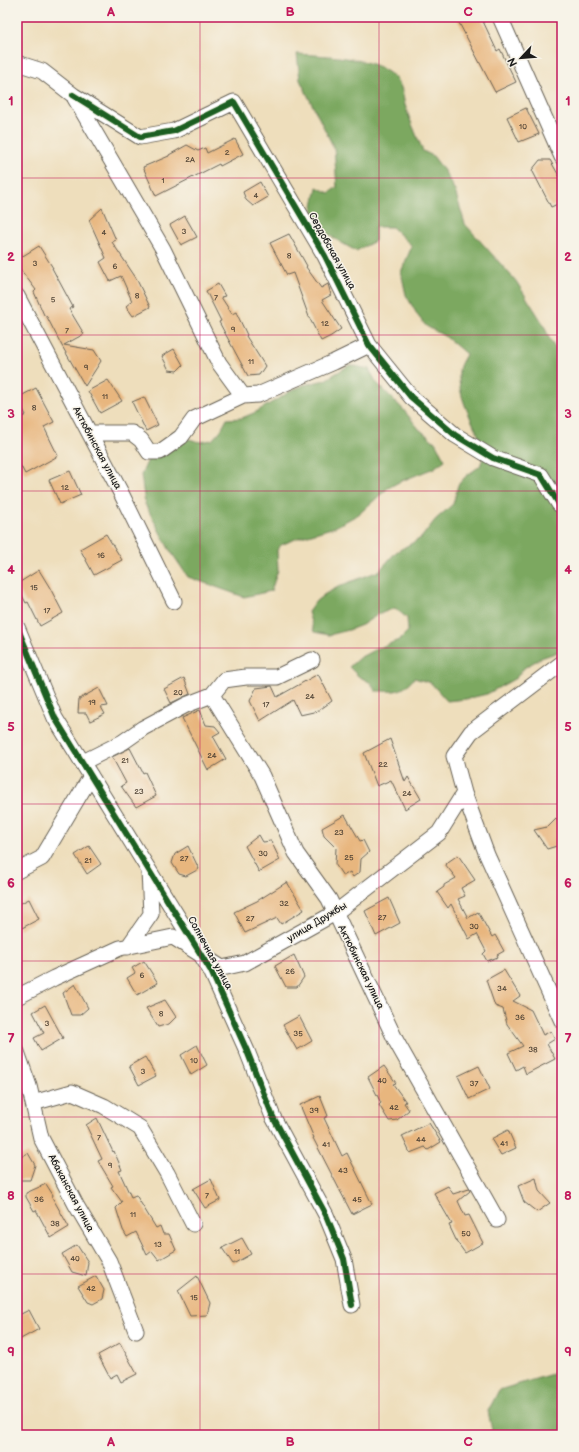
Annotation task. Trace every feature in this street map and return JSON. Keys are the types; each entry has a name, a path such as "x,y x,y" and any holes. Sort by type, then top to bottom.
{"street":[{"path":"500,17 562,157"},
{"path":"17,63 42,71 73,95 163,249 219,363 243,396"},
{"name":"Сердобская улица","path":"73,95 140,137 174,131 234,102 325,256 369,345 411,397 455,435 493,458 540,475 559,504 562,506"},
{"name":"Актюбинская улица","path":"17,296 120,491 174,601"},
{"path":"90,434 132,433 141,440 149,452 160,452 181,437 194,419 243,396 258,395 369,345"},
{"name":"Солнечная улица","path":"17,627 55,718 211,971 248,1051 273,1117 326,1215 344,1259 352,1305"},
{"path":"83,762 123,742 143,728 186,705 212,695 224,680 246,677 277,677 312,660"},
{"path":"562,663 471,732 454,756 464,793 487,855 562,1021"},
{"name":"Актюбинская улица","path":"212,695 262,776 296,853 329,899 396,1041 498,1220"},
{"path":"17,871 42,858 91,776"},
{"name":"улица Дружбы","path":"17,997 54,978 120,948 173,937 222,968 245,963 335,913 439,832 464,793"},
{"path":"128,947 151,914 149,870"},
{"name":"Абаканская улица","path":"17,1052 29,1086 41,1138 76,1205 109,1261 136,1331"},
{"path":"33,1103 72,1092 104,1106 140,1128 167,1173 193,1224"}],"green space":[{"path":"297,54 337,57 366,62 390,73 400,84 409,117 423,151 433,156 445,172 455,191 465,224 516,281 544,325 549,338 562,360 562,647 558,652 541,658 524,668 516,678 487,694 466,699 447,701 431,683 414,678 406,687 401,689 393,691 375,691 371,683 358,676 349,667 359,658 376,649 399,640 408,631 407,618 395,608 377,615 362,625 329,635 314,632 308,612 316,601 325,594 342,585 379,571 396,552 421,538 435,520 453,504 458,485 466,476 480,466 485,453 461,393 459,369 466,354 446,337 426,326 418,316 406,295 401,272 412,246 392,227 375,227 375,241 356,251 330,235 315,219 313,209 317,187 329,193 337,187 334,148 300,80"},
{"path":"350,365 369,369 376,382 402,408 419,429 435,442 445,460 434,468 388,488 359,514 335,527 298,538 281,545 277,550 278,570 271,591 244,597 188,577 169,549 145,504 141,475 153,449 189,439 200,442 212,440 221,430 227,419 242,418 256,412 291,391 304,385 325,380"},
{"path":"562,1371 562,1435 493,1435 488,1411 499,1390"}],"building":[{"path":"456,17 481,17 497,51 500,49 516,82 495,92"},
{"path":"526,108 539,134 519,142 507,117"},
{"path":"235,139 243,154 220,166 219,164 156,196 143,167 169,156 187,145 198,151 205,148 207,153"},
{"path":"540,160 550,160 562,181 562,202 551,207 532,170"},
{"path":"260,182 268,197 253,206 246,200 243,192"},
{"path":"102,208 116,240 112,242 136,278 150,307 133,316 126,306 132,301 121,276 110,281 100,262 106,258 89,220"},
{"path":"185,216 197,237 181,245 170,225"},
{"path":"289,234 307,266 306,267 321,288 328,284 331,295 322,300 341,329 321,341 309,317 293,273 287,275 270,243"},
{"path":"39,246 53,268 73,307 69,309 84,334 64,345 94,350 101,361 85,386 47,317 44,315 34,292 36,290 20,269 18,259"},
{"path":"218,284 225,296 221,297 232,314 236,312 247,335 246,336 265,366 259,375 248,376 219,322 221,321 206,291"},
{"path":"174,349 183,365 177,371 169,370 162,356"},
{"path":"108,380 122,401 100,413 88,391"},
{"path":"36,388 54,422 44,427 58,456 25,474 17,459 17,420 26,415 17,398"},
{"path":"144,397 158,425 146,431 132,402"},
{"path":"70,471 81,495 60,504 49,480"},
{"path":"106,534 122,560 94,575 80,549"},
{"path":"39,570 63,613 40,626 28,602 26,603 17,586 17,584"},
{"path":"318,674 332,701 318,711 300,715 293,700 260,721 250,701 256,688 272,686 277,697"},
{"path":"184,678 190,694 171,703 164,689"},
{"path":"99,688 108,706 101,707 105,714 90,721 86,713 78,713 79,699"},
{"path":"200,710 206,725 215,726 220,732 213,736 226,759 208,770 182,718"},
{"path":"390,739 405,782 408,777 421,799 405,809 391,780 377,786 364,753"},
{"path":"130,748 143,773 145,772 156,796 136,807 121,786 126,783 112,757"},
{"path":"345,815 360,841 363,840 369,852 361,859 360,872 353,877 350,872 343,876 335,864 336,848 324,836 322,828"},
{"path":"556,818 562,828 562,842 560,845 547,849 534,830 547,827"},
{"path":"259,835 263,842 271,841 280,860 259,872 245,846"},
{"path":"89,846 101,864 87,874 75,855"},
{"path":"188,846 199,869 186,876 179,874 172,863 175,854"},
{"path":"458,855 475,880 461,888 465,896 458,899 468,918 478,912 492,937 495,935 504,951 497,955 498,957 487,961 483,954 486,951 477,934 469,939 451,904 448,908 437,892 444,887 444,885 456,878 445,864"},
{"path":"287,882 304,910 281,924 277,918 245,933 234,912 257,901"},
{"path":"389,898 400,923 376,936 365,911"},
{"path":"29,899 39,919 20,929 17,924 17,905"},
{"path":"294,955 304,977 297,987 286,987 275,966"},
{"path":"144,961 158,983 137,995 127,978 135,973 132,968"},
{"path":"504,970 520,996 513,1001 531,1010 543,1035 551,1031 555,1039 547,1044 555,1059 526,1074 523,1066 516,1070 508,1053 523,1046 507,1024 503,1009 495,1006 486,980"},
{"path":"75,984 88,1008 80,1015 71,1015 63,993"},
{"path":"165,1000 176,1017 169,1024 158,1027 146,1008"},
{"path":"45,1005 63,1038 41,1051 34,1038 44,1033 33,1012"},
{"path":"299,1016 312,1041 297,1050 283,1025"},
{"path":"197,1045 207,1065 191,1075 181,1055"},
{"path":"145,1057 156,1076 139,1085 129,1066"},
{"path":"384,1066 396,1083 393,1084 406,1102 404,1103 409,1110 397,1120 389,1121 379,1105 381,1103 368,1077"},
{"path":"479,1066 490,1089 469,1099 458,1076"},
{"path":"320,1096 328,1116 324,1118 342,1156 347,1153 372,1204 352,1214 313,1138 300,1105"},
{"path":"97,1118 113,1152 114,1151 122,1170 119,1171 131,1197 136,1195 156,1228 160,1226 163,1234 169,1234 176,1250 159,1260 152,1251 147,1255 136,1232 127,1237 123,1230 116,1208 122,1202 111,1187 113,1186 98,1161 102,1159 86,1125"},
{"path":"429,1123 441,1142 428,1150 425,1147 410,1153 402,1136"},
{"path":"508,1130 516,1148 501,1155 491,1139"},
{"path":"28,1153 35,1165 30,1180 17,1180 17,1159"},
{"path":"536,1178 539,1191 550,1203 537,1212 524,1202 518,1186"},
{"path":"211,1179 220,1200 205,1208 193,1189"},
{"path":"46,1184 69,1227 51,1238 36,1210 34,1211 26,1197 26,1193"},
{"path":"448,1186 453,1194 469,1189 470,1191 458,1201 465,1216 469,1215 483,1243 465,1253 457,1242 449,1225 452,1224 434,1193"},
{"path":"242,1238 251,1254 233,1264 222,1248"},
{"path":"77,1245 88,1262 86,1276 72,1272 62,1254"},
{"path":"96,1276 104,1290 102,1299 93,1304 88,1302 78,1286"},
{"path":"197,1276 210,1303 207,1315 190,1316 178,1291"},
{"path":"29,1310 39,1329 17,1341 17,1316"},
{"path":"120,1343 137,1374 121,1382 117,1374 110,1378 98,1355"}],"cycle path":[{"path":"73,95 140,137 174,131 234,102 325,256 369,345 411,397 455,435 493,458 541,475 559,504 562,505"},
{"path":"17,627 55,718 211,971 247,1051 273,1117 326,1215 344,1259 352,1305"}]}
